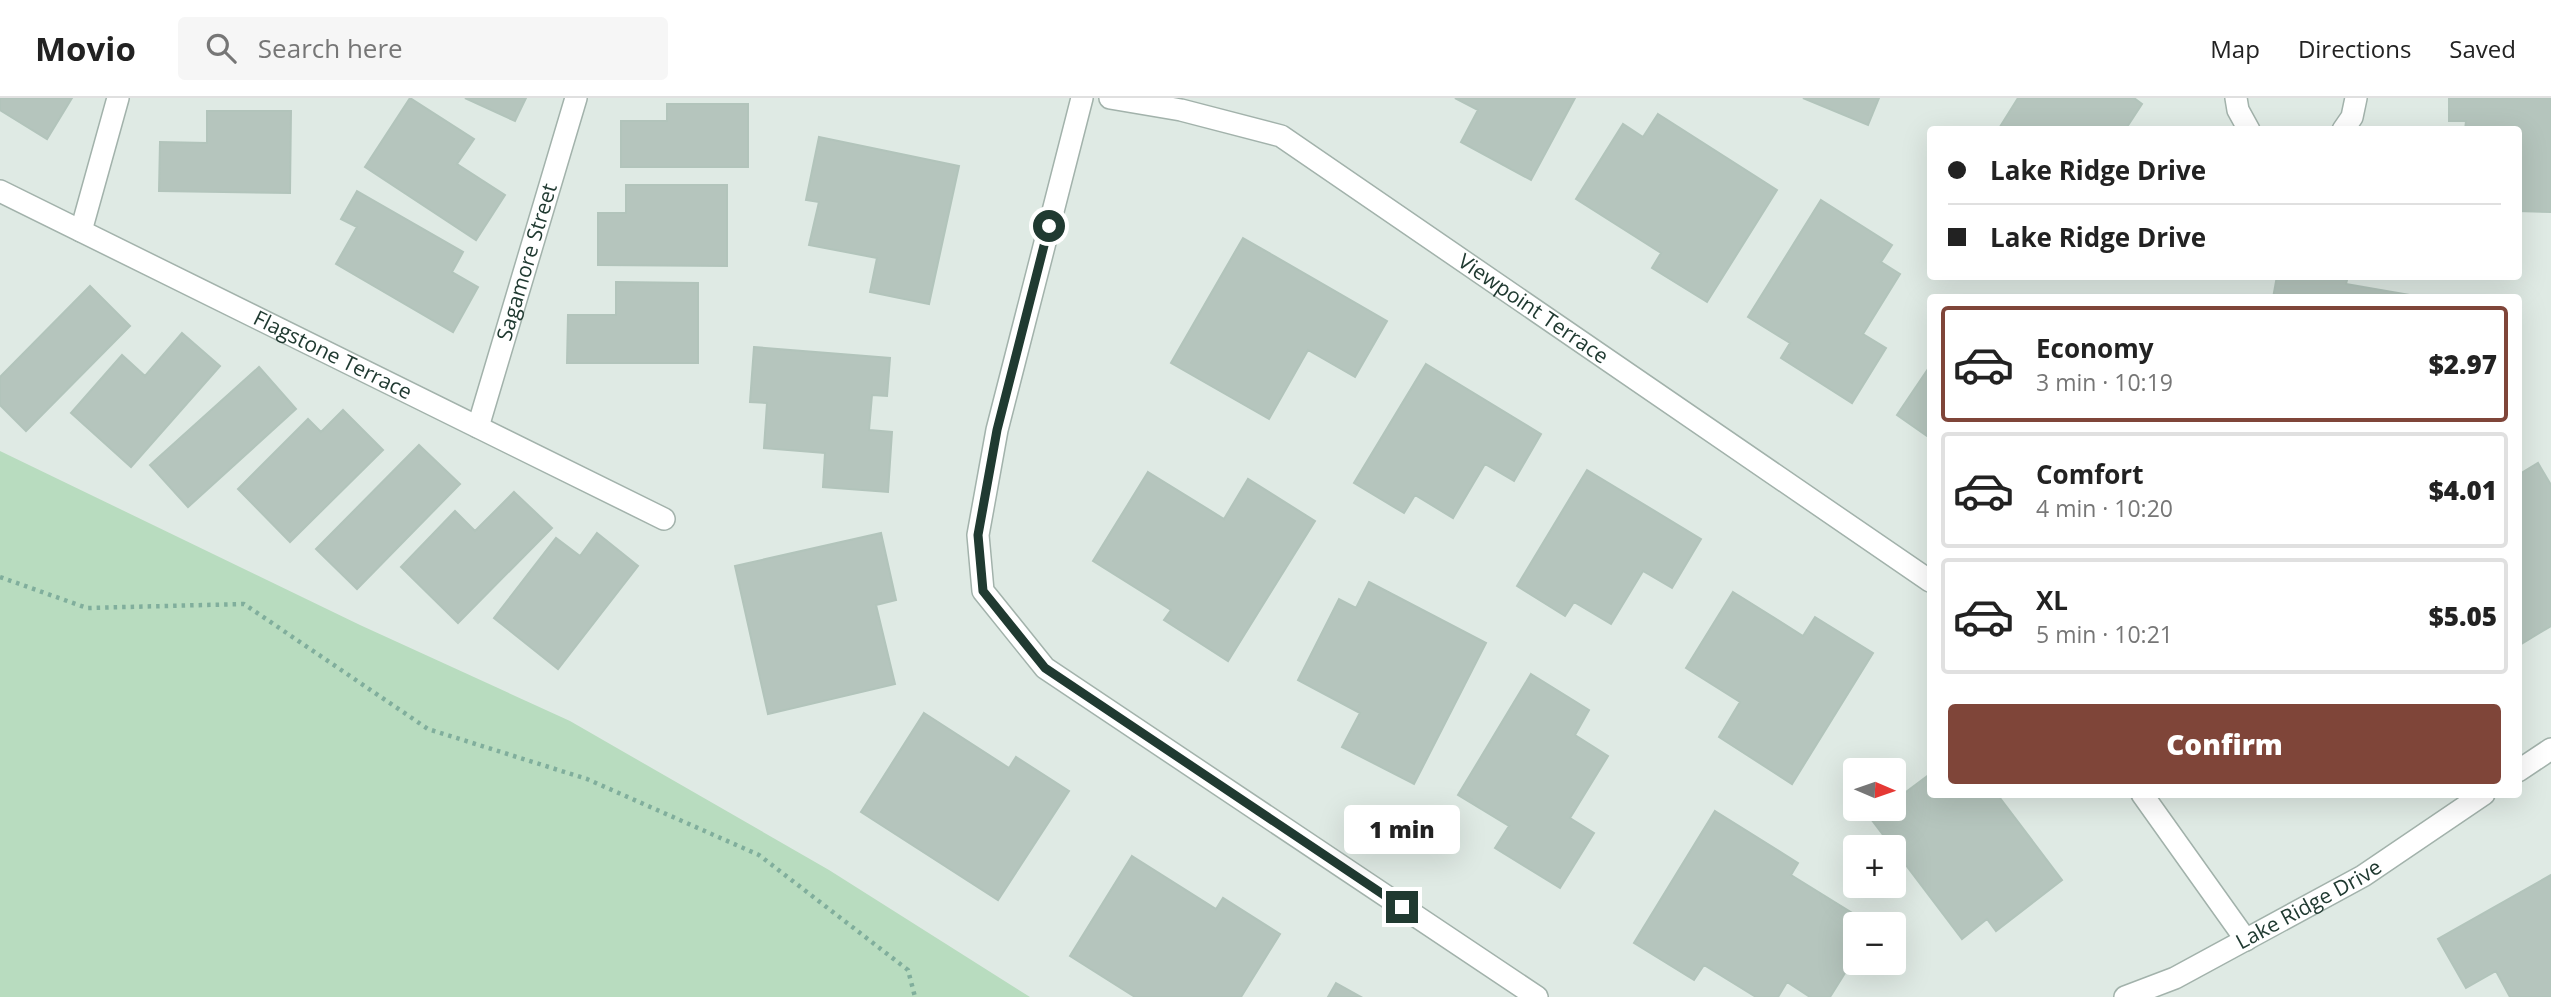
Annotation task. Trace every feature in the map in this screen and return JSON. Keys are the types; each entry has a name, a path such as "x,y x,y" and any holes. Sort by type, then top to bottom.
{"street":[{"path":"81,231 118,98"},
{"name":"Sagamore Street","path":"478,427 576,98"},
{"path":"1082,98 997,430 978,535 983,591 1045,668 1536,997"},
{"name":"Viewpoint Terrace","path":"1110,98 1181,110 1281,136 1927,580"},
{"path":"2236,98 2238,110 2247,126"},
{"path":"2346,126 2352,117 2356,98"},
{"name":"Flagstone Terrace","path":"0,191 664,519"},
{"path":"2522,768 2551,749"},
{"path":"2145,798 2246,940"},
{"name":"Lake Ridge Drive","path":"2125,997 2175,978 2363,876 2478,798"}],"path":[{"path":"0,577 87,608 244,604 428,729 587,779 759,855 908,970 915,997"}],"green space":[{"path":"0,451 360,625 570,721 829,870 1030,997 0,997"}],"building":[{"path":"0,98 72,98 47,139 0,110"},
{"path":"410,98 474,139 457,164 505,195 476,240 365,167"},
{"path":"465,98 526,98 515,121"},
{"path":"1455,98 1575,98 1531,180 1461,142 1478,110"},
{"path":"1803,98 1879,98 1868,125"},
{"path":"2018,98 2134,98 2142,104 2128,126 2000,126"},
{"path":"2449,98 2551,98 2551,212 2522,211 2522,126 2465,126 2466,121 2449,121"},
{"path":"667,104 748,104 748,167 621,167 621,121 667,121"},
{"path":"207,111 291,111 290,193 159,191 160,142 207,143"},
{"path":"1658,114 1777,190 1707,302 1652,268 1661,253 1576,199 1623,124 1643,137"},
{"path":"819,137 959,166 929,304 870,292 877,258 809,245 819,202 806,200"},
{"path":"626,185 727,185 727,266 598,265 598,213 626,213"},
{"path":"357,191 463,252 452,272 478,287 453,332 336,264 357,227 341,219"},
{"path":"1821,200 1892,245 1881,262 1900,274 1863,334 1886,348 1852,403 1781,358 1790,343 1748,317"},
{"path":"1243,238 1387,321 1355,377 1308,350 1269,419 1171,363"},
{"path":"2276,280 2347,280 2346,284 2404,294 2274,294"},
{"path":"616,282 698,283 698,363 567,363 568,315 616,315"},
{"path":"90,286 130,326 26,431 0,405 0,377"},
{"path":"182,333 220,366 131,467 71,413 122,355 145,376"},
{"path":"754,347 890,358 887,396 872,395 869,430 892,432 888,492 823,487 825,453 764,448 767,403 750,402"},
{"path":"1426,364 1541,434 1514,481 1485,464 1453,518 1415,495 1404,513 1354,483"},
{"path":"259,367 296,409 188,507 150,465"},
{"path":"1927,370 1927,436 1897,415"},
{"path":"343,410 383,450 290,542 238,489 308,419 321,432"},
{"path":"419,445 460,484 357,589 316,549"},
{"path":"2538,463 2551,485 2551,626 2522,644 2522,473"},
{"path":"1587,470 1701,539 1672,588 1643,571 1611,624 1574,602 1565,616 1517,586"},
{"path":"1148,472 1224,519 1248,479 1315,521 1228,661 1164,620 1171,610 1093,561"},
{"path":"514,492 552,528 458,623 401,567 455,511 475,531"},
{"path":"597,533 638,566 558,669 494,618 556,538 580,556"},
{"path":"881,533 896,600 876,605 895,684 768,714 735,566"},
{"path":"1369,582 1486,643 1414,784 1342,747 1360,713 1298,680 1339,599 1356,608"},
{"path":"1733,592 1803,636 1815,617 1873,653 1792,784 1719,737 1740,702 1686,668"},
{"path":"1531,674 1589,710 1575,735 1608,756 1570,818 1594,833 1560,888 1495,848 1509,826 1458,795"},
{"path":"924,713 1009,768 1016,757 1069,791 998,900 861,812"},
{"path":"1927,776 1927,798 2000,798 2062,880 1996,931 1987,919 1962,939 1906,865 1906,835 1883,835 1873,821 1906,821 1906,792"},
{"path":"1715,811 1798,863 1791,875 1851,912 1843,912 1844,975 1830,997 1810,997 1787,982 1778,997 1756,997 1704,965 1694,980 1634,943"},
{"path":"1132,856 1216,909 1223,898 1280,934 1241,997 1135,997 1070,956"},
{"path":"2551,875 2551,997 2510,997 2496,971 2466,988 2438,939"},
{"path":"1336,983 1361,997 1328,997"}],"route":[{"path":"1049,226 997,430 978,535 983,591 1045,668 1402,907"}]}
